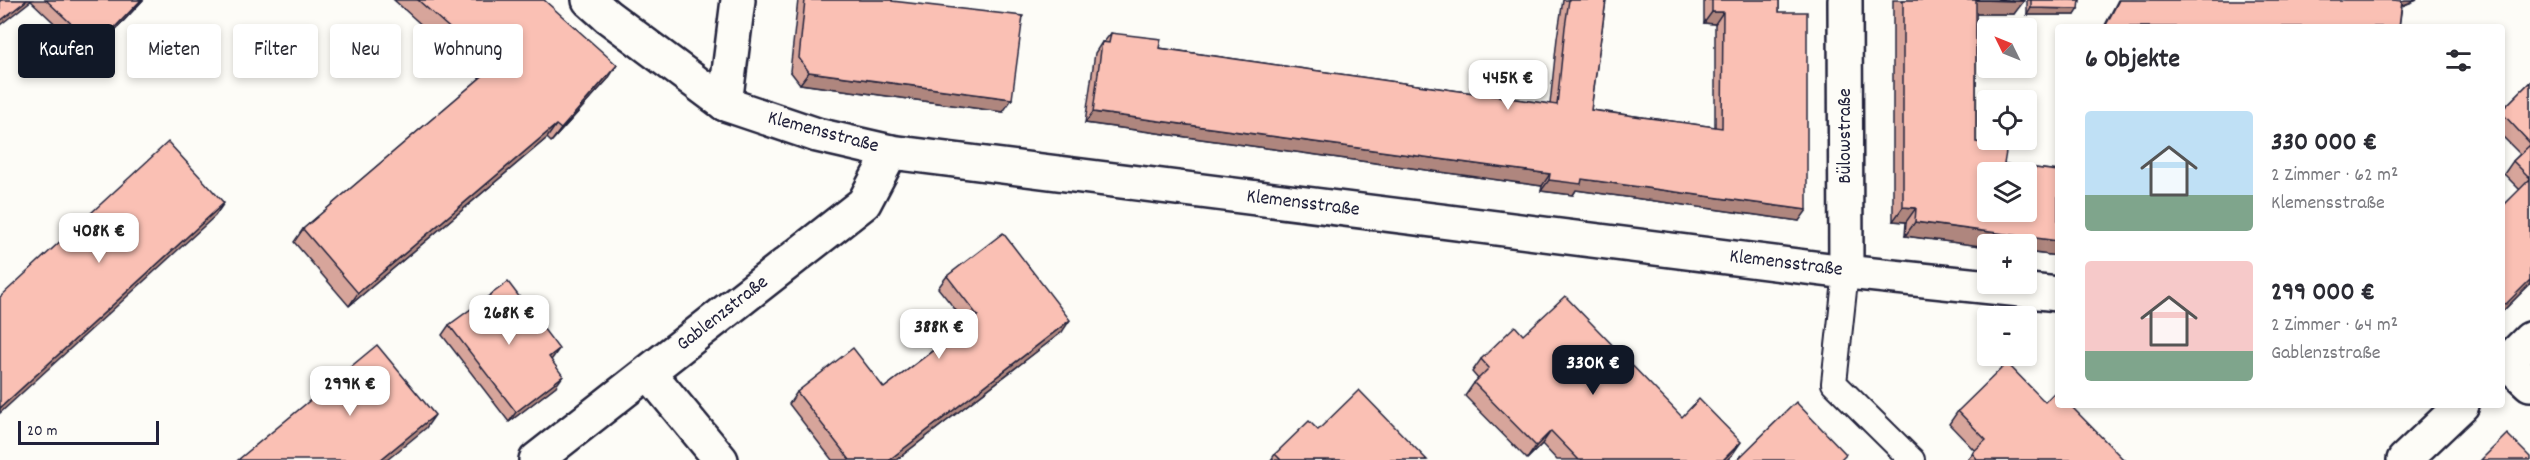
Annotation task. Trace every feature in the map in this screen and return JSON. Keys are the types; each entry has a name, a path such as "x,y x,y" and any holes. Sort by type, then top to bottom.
{"street":[{"name":"Klemensstraße","path":"589,0 724,104 817,135 891,152 1846,272 2055,294"},
{"path":"724,104 738,0"},
{"name":"Bülowstraße","path":"1845,0 1846,272"},
{"name":"Gablenzstraße","path":"536,460 864,203 891,152"},
{"path":"2510,356 2530,384"},
{"path":"649,373 721,460"},
{"path":"2404,460 2459,408"}],"lane":[{"path":"1846,272 1834,383 1912,460"}],"building":[{"path":"0,0 27,0 0,21"},
{"path":"46,0 141,0 115,27 115,24 72,24"},
{"path":"418,0 544,0 617,65 561,129 556,125 358,293 303,229 480,78 523,78 523,24 445,24"},
{"path":"805,0 892,0 1023,16 1012,99 809,72 799,58"},
{"path":"1569,0 1606,0 1591,110 1722,128 1723,12 1712,12 1712,0 1779,0 1779,12 1807,12 1807,210 1582,179 1581,184 1549,180 1550,174 1093,112 1102,42 1109,43 1111,33 1161,39 1159,48 1557,105"},
{"path":"1903,0 1976,0 1977,150 2006,150 2004,162 1977,162 1977,222 2037,222 2037,168 2055,171 2055,241 2037,238 2037,234 2005,234 1915,222 1916,208 1903,207"},
{"path":"1976,0 2023,0 2024,1"},
{"path":"2031,0 2080,0 2079,9 2031,8"},
{"path":"2119,0 2402,1 2399,24 2107,24"},
{"path":"2530,82 2530,143 2505,116 2505,107"},
{"path":"168,142 224,203 0,408 0,297"},
{"path":"2530,145 2530,178 2513,161"},
{"path":"2530,179 2530,280 2506,304 2505,304 2505,204"},
{"path":"1003,233 1070,320 889,460 850,460 797,392 853,348 884,388 978,316 947,276"},
{"path":"508,282 559,349 549,357 563,376 516,412 449,325"},
{"path":"1565,296 1682,417 1699,399 1741,442 1723,460 1579,460 1551,431 1536,446 1474,383 1489,368 1481,359 1515,326 1523,335"},
{"path":"377,345 435,415 380,460 238,460"},
{"path":"2004,366 2010,366 2045,402 2055,392 2055,408 2073,408 2124,460 1978,460 1972,453 1986,440 1958,411"},
{"path":"1359,390 1427,460 1281,460 1275,454 1309,421 1318,430"},
{"path":"1796,402 1846,454 1840,460 1737,460"},
{"path":"2507,434 2530,457 2530,460 2481,460"}]}
